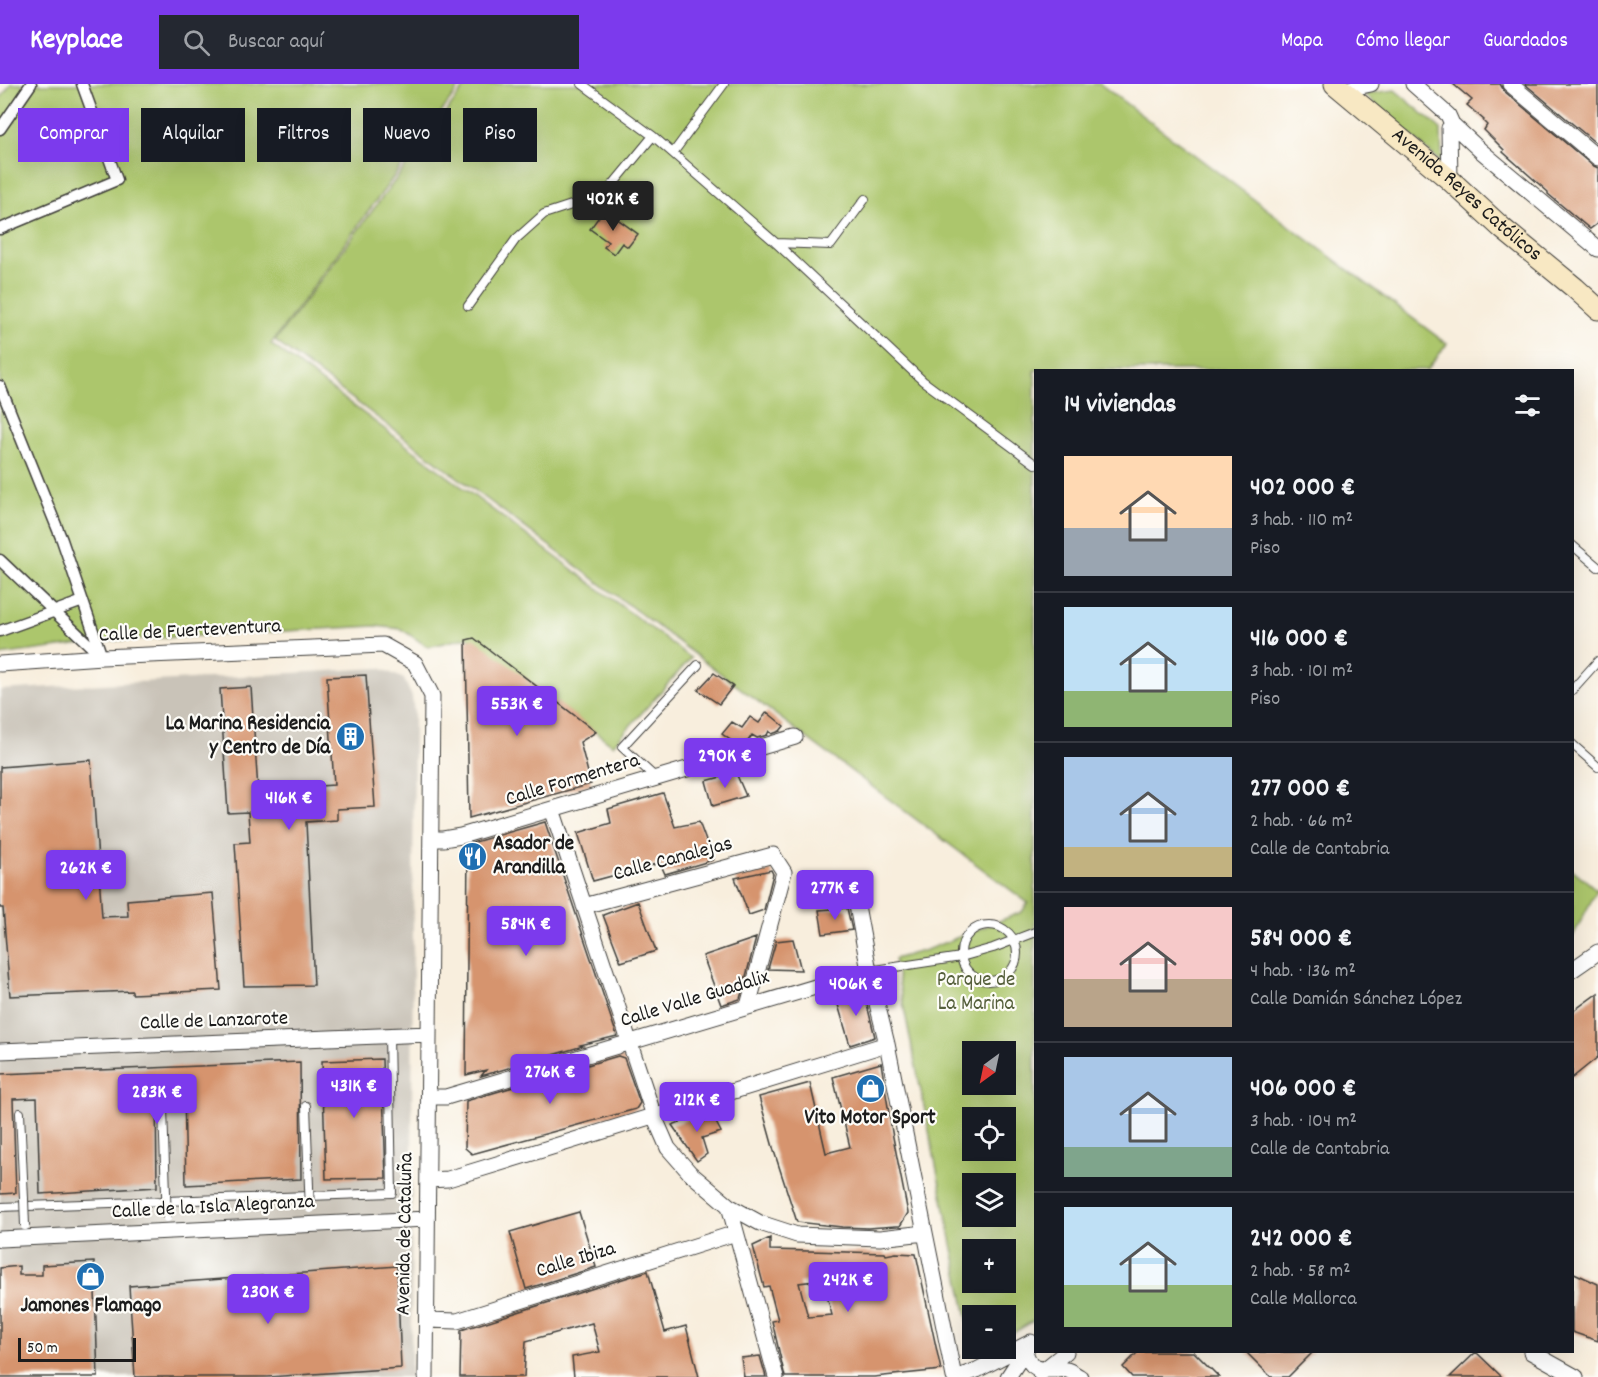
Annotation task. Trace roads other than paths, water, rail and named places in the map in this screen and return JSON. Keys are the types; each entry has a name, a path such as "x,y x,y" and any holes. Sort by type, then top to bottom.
{"main road":[{"name":"Avenida Reyes Católicos","path":"1338,87 1450,180 1503,229 1598,309"}],"street":[{"path":"0,129 31,84"},
{"path":"0,229 117,180 82,84"},
{"path":"1338,87 1371,84"},
{"name":"Avenida Reyes Católicos","path":"1413,84 1448,115 1452,124 1598,249"},
{"path":"1510,84 1598,158"},
{"path":"1450,180 1449,128 1452,124"},
{"path":"0,386 62,540 102,657"},
{"path":"0,560 102,657"},
{"path":"0,631 83,601"},
{"name":"Calle de Fuerteventura","path":"0,664 102,657 383,645"},
{"name":"Avenida de Cataluña","path":"383,645 415,663 432,696 426,1377"},
{"name":"Calle Formentera","path":"432,839 461,836 795,737"},
{"path":"552,809 654,1116 669,1148 690,1173 729,1206 760,1223 796,1235 880,1238 925,1233"},
{"name":"Calle Canalejas","path":"584,906 773,855 784,872 748,1006"},
{"path":"856,900 956,1377 977,1370 1030,1344"},
{"path":"1574,969 1592,956 1598,942"},
{"name":"Calle Valle Guadalix","path":"429,1097 446,1097 869,970"},
{"name":"Calle de Lanzarote","path":"0,1051 429,1034"},
{"path":"428,1180 448,1179 887,1044"},
{"path":"729,1206 776,1377"},
{"name":"Calle de la Isla Alegranza","path":"0,1239 26,1232 310,1217 428,1219"},
{"name":"Calle Ibiza","path":"427,1320 457,1321 736,1233"},
{"path":"1030,1344 1027,1361 1039,1374"},
{"path":"1008,1377 1030,1344"},
{"path":"1039,1374 1063,1353 1082,1377"},
{"path":"1533,1353 1576,1377"},
{"path":"1039,1374 1068,1370 1082,1377"}],"lane":[{"path":"582,84 653,136 776,243 923,381 1034,463"},
{"path":"672,153 724,84"},
{"path":"468,306 516,239 544,214 605,194 653,136"},
{"path":"776,243 831,245 865,199"},
{"path":"1574,546 1598,567"},
{"path":"1574,687 1598,661"},
{"path":"656,778 622,747 699,664"},
{"path":"1574,746 1598,767"},
{"path":"984,926 1000,928 1008,933 1016,947 1012,968 1006,975 988,981 970,974 961,957 964,940 969,933 984,926"},
{"path":"869,970 961,957 1034,932"},
{"path":"0,1207 392,1193 389,1035"},
{"path":"306,1106 310,1217"},
{"path":"163,1110 167,1225"},
{"path":"20,1113 26,1232"}],"place":[{"name":"La Marina Residencia y Centro de Día","path":"351,737"},
{"name":"Asador de Arandilla","path":"472,857"},
{"name":"Vito Motor Sport","path":"870,1088"},
{"name":"Jamones Flamago","path":"91,1276"}],"park label":[{"name":"Parque de La Marina","path":"976,993"}]}
